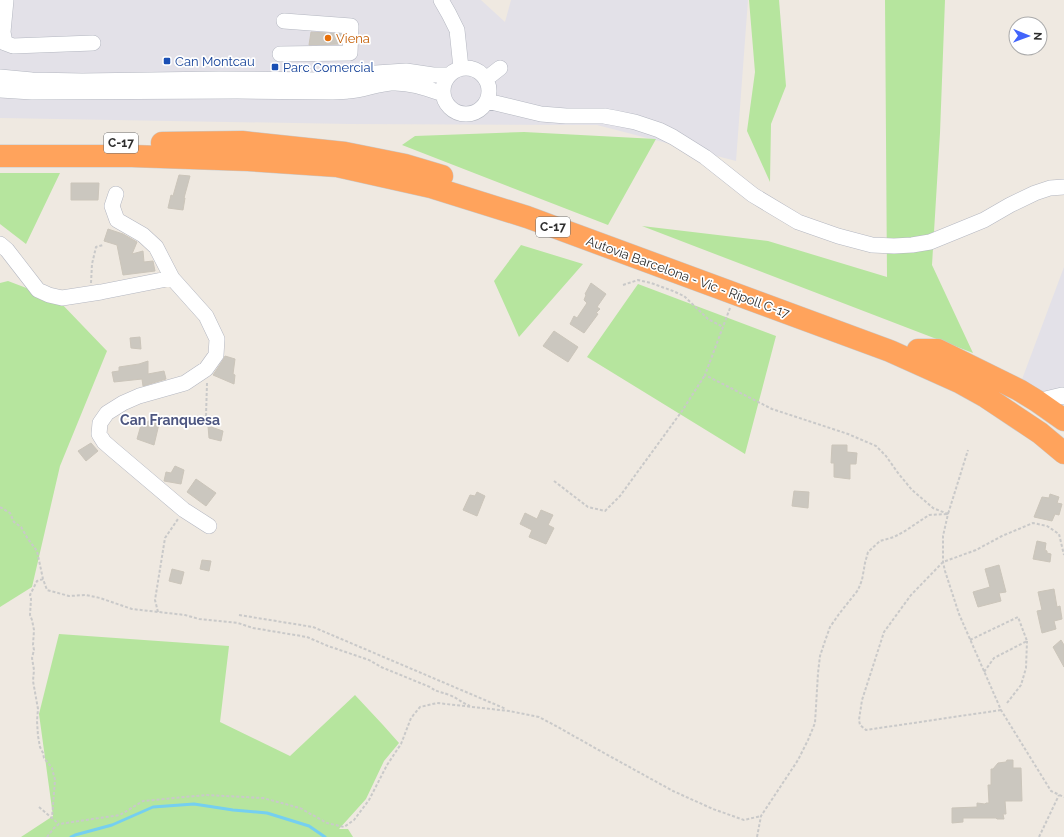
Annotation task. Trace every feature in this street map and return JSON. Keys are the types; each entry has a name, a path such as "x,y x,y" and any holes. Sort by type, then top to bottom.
{"highway":[{"name":"Autovia Barcelona - Vic - Ripoll C-17","path":"0,143 242,142 345,153 405,165 532,204 918,350 969,374 1006,395 1036,415 1064,437"},
{"name":"Autovia Barcelona - Vic - Ripoll C-17","path":"0,156 140,156 248,160 337,166 431,187 520,215 890,351 959,382 986,397 1040,433 1064,454"},
{"path":"918,350 938,350 1019,390 1064,420"}],"street":[{"path":"6,0 3,32 5,43 13,46 93,43"},
{"path":"0,77 32,80 82,81 219,79 335,80 376,73 406,70 433,75 455,72 471,68 479,72 486,79 489,86 487,101 477,112 462,114 455,112 449,108 442,94 445,81 455,72 457,30 441,0"},
{"path":"280,54 350,53 351,26 284,21"},
{"path":"486,79 500,68"},
{"path":"0,90 32,92 349,92 392,83 420,86 442,94"},
{"path":"487,101 541,114 566,116 604,116 635,122 658,130 674,137 705,157 753,195 798,222 843,238 872,245 894,246 930,242 984,220 1035,193 1050,188 1064,188"},
{"path":"116,194 112,206 117,220 144,235 156,247 172,278 206,316 217,339 216,355 206,370 185,383 139,396 123,403 107,413 100,423 99,434 104,442 184,510 209,526"},
{"path":"0,244 7,250 38,290 48,296 62,298 94,294 172,278"},
{"path":"1037,401 1062,395 1064,397"}],"path":[{"path":"94,294 91,282 92,264 96,247 103,245"},
{"path":"623,285 638,280 673,291 684,296 708,319 723,327"},
{"path":"554,481 588,507 605,510 620,496 682,411 705,375 736,294"},
{"path":"206,370 208,381 206,416 209,425"},
{"path":"705,375 772,409 848,434 876,446 886,456 912,490 934,508 948,514"},
{"path":"968,450 948,514 943,536 943,562 945,571 959,614 1001,710 1051,790 1064,797"},
{"path":"0,508 10,513 14,522 21,527 37,551 47,590 70,596 86,594 132,609 185,615 199,620 238,623 259,629 307,637 368,660 381,667 430,687 436,692 449,695 473,707"},
{"path":"158,612 155,600 165,538 184,510"},
{"path":"757,837 761,816 798,760 815,723 820,656 830,627 858,590 862,580 868,552 880,541 894,537 929,515 948,514"},
{"path":"1001,710 866,730 860,725 859,720 862,700 884,632 910,595 943,562 976,550 1002,536 1033,524 1047,526 1059,534 1064,555"},
{"path":"43,579 36,582 30,595 30,615 34,630 34,650 32,658 34,670 33,680 38,710 36,721 38,736 44,758 52,768 55,780 52,818"},
{"path":"239,615 313,627 509,711"},
{"path":"970,640 1018,617 1027,641 1026,668 1021,685 1008,703"},
{"path":"984,672 994,658 1027,641"},
{"path":"47,837 59,824 120,814 143,801 206,795 263,798 300,808 327,823 344,826 354,820 369,800 387,765 401,744 411,718 420,707 437,703 509,711 538,717 674,791 713,809 744,820 761,816"},
{"path":"1039,837 1060,795"},
{"path":"39,807 59,824"}],"shaded area":[{"path":"0,0 481,0 505,22 511,0 748,0 736,161 597,125 350,124 0,118"},
{"path":"1064,267 1064,414 1021,382"}],"green space":[{"path":"749,0 779,0 786,86 771,124 770,182 747,131 755,72"},
{"path":"885,0 945,0 940,133 932,265 973,353 642,226 768,241 887,277"},
{"path":"524,132 656,139 608,225 402,145 415,136"},
{"path":"0,173 60,173 26,244 0,224"},
{"path":"521,245 583,264 519,337 494,281"},
{"path":"8,281 58,300 107,351 60,466 32,587 0,607 0,283"},
{"path":"638,284 776,336 745,454 587,357"},
{"path":"59,634 229,646 220,722 290,756 355,695 399,743 384,761 366,799 339,829 348,829 353,837 21,837 53,816 39,714"}],"building":[{"name":"Viena","path":"311,32 342,34 341,44 309,45"},
{"path":"179,175 190,176 184,198 183,210 168,208 171,195 173,196"},
{"path":"71,183 99,183 98,200 71,200"},
{"path":"108,229 123,234 137,242 132,254 143,251 144,262 153,261 155,271 123,275 117,245 104,241"},
{"path":"591,283 606,294 597,307 600,309 596,313 598,314 584,333 570,324 574,316 577,318 587,303 584,300 585,294"},
{"path":"554,331 578,347 568,362 543,346"},
{"path":"140,337 141,349 131,348 130,338"},
{"path":"225,356 235,359 233,374 235,375 234,384 213,375"},
{"path":"148,361 148,374 164,371 166,379 143,386 142,379 114,382 112,372 119,371 119,367"},
{"path":"148,421 159,424 154,445 137,439 141,425 146,427"},
{"path":"208,426 223,431 221,441 209,438"},
{"path":"91,443 98,451 86,461 78,451"},
{"path":"832,445 847,445 847,452 857,453 856,464 850,464 850,479 834,477 834,463 831,463"},
{"path":"175,466 184,470 181,484 164,481 166,472 171,473"},
{"path":"196,479 216,493 206,506 187,492"},
{"path":"794,491 809,492 808,508 792,506"},
{"path":"477,492 485,496 477,516 463,510 470,495 475,496"},
{"path":"1050,494 1059,497 1057,503 1062,504 1059,515 1055,514 1052,521 1034,517 1042,497 1049,498"},
{"path":"541,510 553,515 548,525 554,528 546,544 529,537 532,530 520,524 525,513 537,519"},
{"path":"1037,541 1046,543 1045,550 1047,553 1051,554 1050,562 1033,559"},
{"path":"202,560 211,561 209,571 200,569"},
{"path":"999,565 1006,592 999,593 1001,601 978,607 973,592 990,587 985,569"},
{"path":"172,569 184,572 181,584 169,581"},
{"path":"1054,589 1057,607 1060,606 1062,619 1054,621 1056,629 1042,633 1037,611 1042,610 1038,592"},
{"path":"1061,640 1064,645 1064,667 1053,647"},
{"path":"1007,760 1013,760 1013,768 1021,768 1022,801 1005,801 1006,814 1003,814 1004,819 963,818 963,822 952,823 952,808 977,807 977,803 989,803 988,785 991,785 991,769 993,769 998,763 1006,762"}],"waterway":[{"path":"71,837 112,825 153,807 194,804 267,813 309,826 325,837"}],"place":[{"name":"Viena","path":"328,38"},
{"name":"Can Montcau","path":"167,61"},
{"name":"Parc Comercial","path":"275,67"}],"district":[{"name":"Can Franquesa","path":"170,420"}]}
